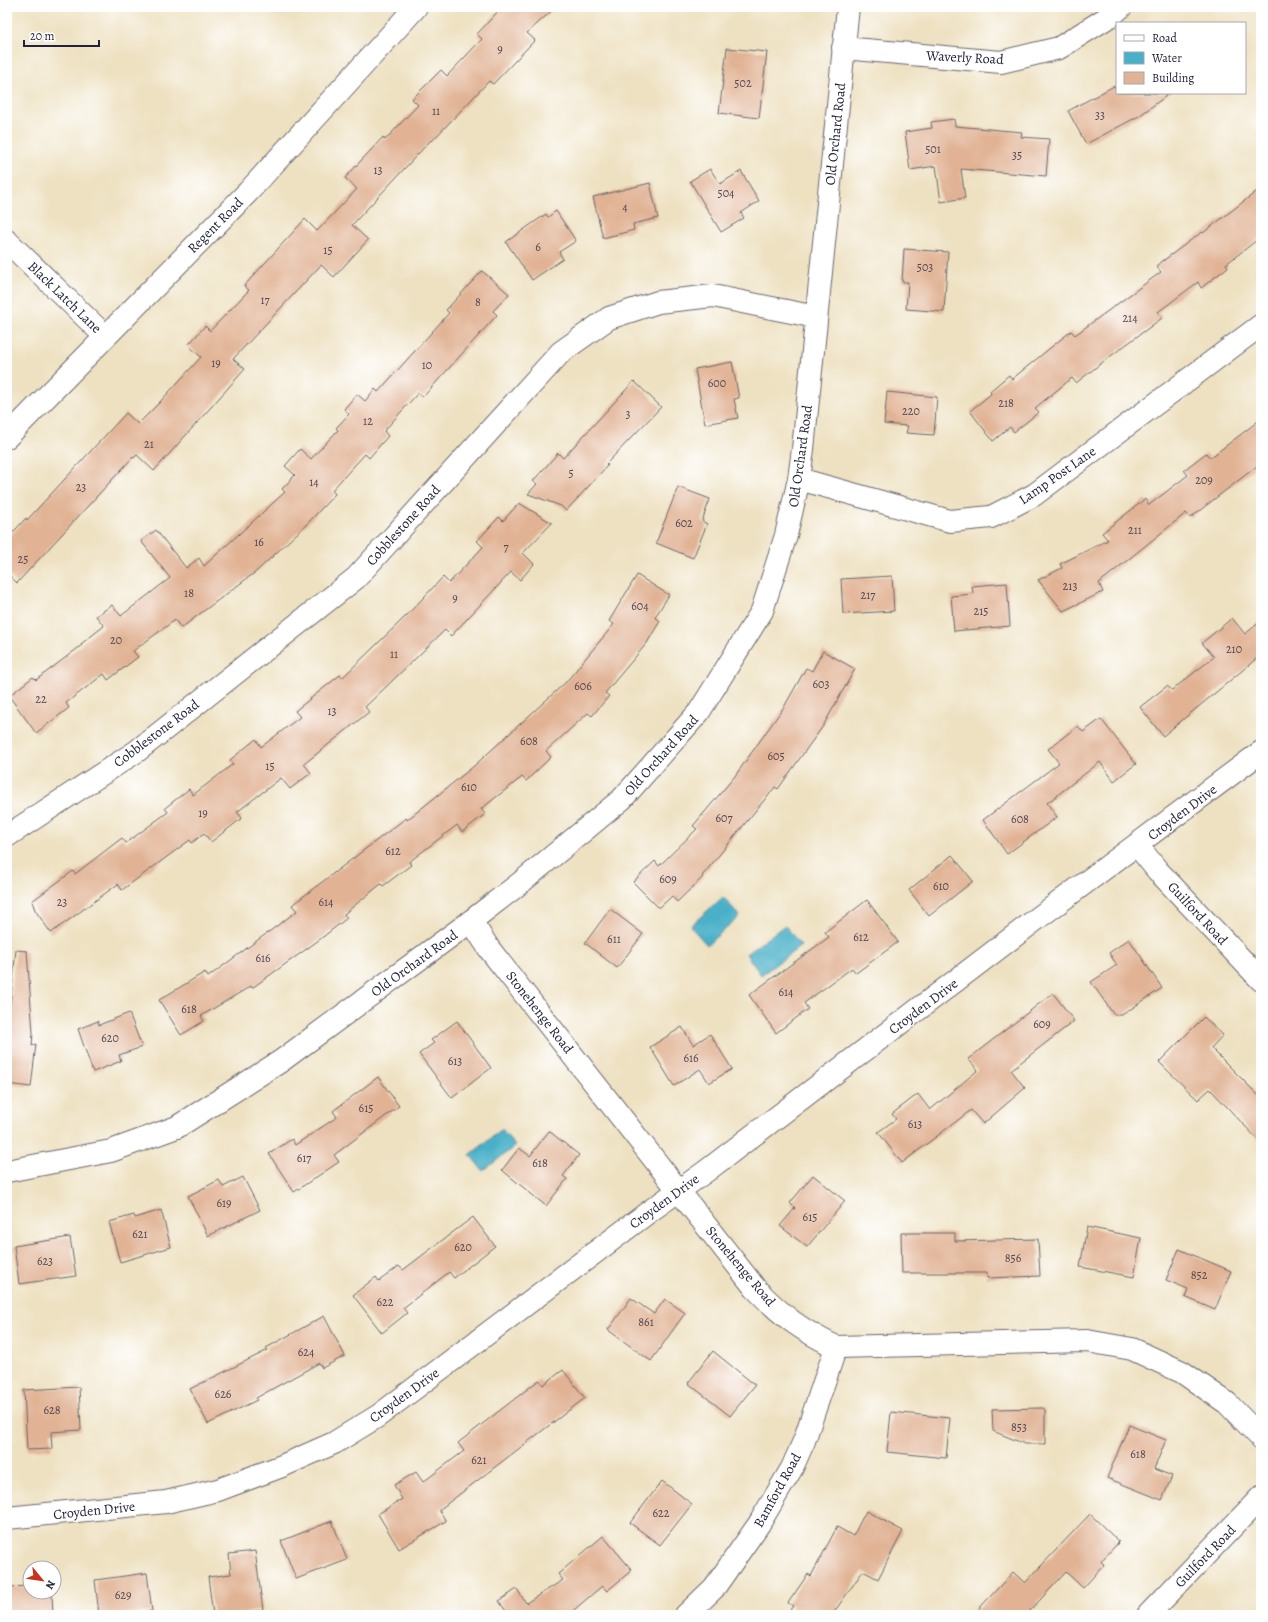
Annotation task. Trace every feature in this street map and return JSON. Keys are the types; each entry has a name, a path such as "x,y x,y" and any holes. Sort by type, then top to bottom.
{"street":[{"name":"Regent Road","path":"7,437 248,192 416,7"},
{"name":"Old Orchard Road","path":"7,1171 111,1151 176,1127 281,1061 471,921 519,884 622,799 699,712 762,612 786,535 799,479 848,7"},
{"name":"Waverly Road","path":"844,48 1001,62 1059,48 1113,14 1121,7"},
{"name":"Black Latch Lane","path":"7,241 105,336"},
{"name":"Cobblestone Road","path":"7,836 137,750 356,578 561,352 609,318 658,302 713,296 816,317"},
{"name":"Lamp Post Lane","path":"799,479 950,521 991,517 1034,495 1261,325"},
{"name":"Croyden Drive","path":"7,1518 166,1502 218,1490 282,1466 334,1443 378,1416 846,1065 1038,918 1261,752"},
{"name":"Guilford Road","path":"1137,845 1158,871 1261,980"},
{"name":"Stonehenge Road","path":"471,921 490,950 755,1288 774,1308 795,1325 836,1347 1087,1341 1132,1349 1188,1376 1227,1403 1261,1438"},
{"name":"Bamford Road","path":"686,1615 714,1588 759,1524 792,1468 804,1441 836,1347"},
{"name":"Guilford Road","path":"1148,1615 1261,1497"}],"water":[{"path":"723,897 740,916 707,945 690,926"},
{"path":"785,925 801,946 761,975 746,954"},
{"path":"502,1129 515,1146 483,1171 470,1155"}],"building":[{"path":"502,7 556,7 527,33 535,40 493,84 489,81 432,141 431,140 352,225 368,240 334,277 321,265 233,359 245,369 154,471 137,455 134,458 133,457 17,583 7,573 7,539 26,518 27,520 126,413 138,424 159,403 201,357 188,345 205,326 210,331 249,290 244,286 305,219 317,231 357,189 345,178 383,137 385,140 418,105 412,99 441,70 447,76 482,39 477,34"},
{"path":"727,48 767,52 759,118 719,113"},
{"path":"1114,86 1116,94 1169,94 1139,116 1086,144 1068,111"},
{"path":"954,119 955,126 1022,132 1021,137 1049,139 1046,176 961,169 965,198 941,202 936,166 910,170 905,132 932,128 931,122"},
{"path":"710,169 720,184 741,171 759,201 741,213 744,218 721,232 690,181"},
{"path":"650,183 658,218 633,224 634,230 603,238 593,197"},
{"path":"1261,188 1261,237 1226,264 1228,267 1201,288 1198,282 1158,312 1162,318 1076,383 1072,378 1035,408 1039,412 1014,432 1010,427 993,441 970,411 991,394 990,391 1009,375 1012,379 1071,331 1075,335 1161,272 1156,266 1202,232 1203,233"},
{"path":"556,211 576,241 559,252 563,259 532,280 506,242 546,214 548,217"},
{"path":"904,249 948,252 944,312 906,309 908,282 902,282"},
{"path":"482,271 509,294 493,311 497,315 423,397 418,393 384,431 388,436 369,458 365,454 332,490 335,494 308,523 257,571 181,628 175,620 133,651 138,657 108,680 104,674 66,703 69,708 36,733 9,696 33,677 36,680 104,626 96,616 112,605 121,616 170,578 141,541 156,530 186,568 199,558 204,566 285,492 282,489 295,475 285,466 300,449 311,459 338,430 336,428 349,414 344,409 357,394 365,401 375,389 378,392 449,313 446,310"},
{"path":"732,362 739,398 734,399 738,418 705,424 695,369"},
{"path":"634,381 661,407 606,464 608,465 566,511 561,506 528,494 537,484 533,481 558,453 563,458"},
{"path":"887,392 937,397 934,435 906,433 908,426 884,424"},
{"path":"1261,419 1261,463 1190,518 1186,513 1099,583 1103,592 1063,611 1038,580 1062,568 1060,564 1108,540 1102,533 1145,499 1149,505 1188,475 1184,470 1206,453 1210,458"},
{"path":"678,487 710,499 702,521 707,524 693,558 656,543"},
{"path":"519,503 552,523 523,553 534,564 520,580 511,572 451,636 445,630 365,707 369,712 304,764 311,773 290,789 281,778 237,812 242,818 211,842 204,833 192,843 190,840 122,890 118,884 51,933 35,910 32,901 73,871 75,874 122,838 126,843 168,812 165,808 189,789 193,795 233,764 230,760 256,739 261,747 300,717 295,711 340,675 342,678 406,616 443,577 449,583 483,547 477,541 499,517 503,521"},
{"path":"637,575 669,595 655,617 660,621 647,643 605,693 609,696 592,716 588,713 546,751 551,757 526,781 522,777 481,809 485,814 462,832 457,825 409,862 411,865 383,886 381,884 344,914 347,918 319,940 252,988 251,986 201,1016 204,1021 181,1035 159,1000 205,972 208,977 297,911 292,905 406,818 407,820 474,766 566,682 614,624 609,621"},
{"path":"892,576 894,611 843,614 841,579"},
{"path":"1007,583 1010,626 954,631 951,596 973,594 972,586"},
{"path":"1232,618 1245,634 1261,621 1261,655 1163,736 1140,707 1167,686 1172,690 1214,657 1202,643"},
{"path":"823,651 855,669 823,726 778,789 775,787 702,876 703,877 677,902 672,896 659,908 633,882 655,861 659,866 697,829 693,826 735,776 784,707 806,668 812,671"},
{"path":"1101,719 1136,764 1114,781 1100,762 1047,803 1057,817 1007,854 983,820 1059,763 1048,749 1078,726 1083,732"},
{"path":"952,855 973,881 929,916 909,890"},
{"path":"867,900 898,942 856,973 852,968 804,1003 808,1009 776,1033 749,995 829,937 825,932"},
{"path":"610,909 643,934 617,968 585,943"},
{"path":"1129,939 1162,988 1122,1015 1114,1015 1091,982 1117,965 1109,953"},
{"path":"16,950 27,951 33,1033 32,1046 36,1044 31,1087 7,1084 7,1031"},
{"path":"1053,993 1074,1021 1011,1070 1025,1088 983,1124 971,1110 902,1163 878,1132 896,1119 892,1114 918,1094 930,1110 978,1070 968,1059"},
{"path":"129,1013 142,1047 119,1055 121,1061 93,1072 78,1029 98,1021 99,1025"},
{"path":"1204,1017 1223,1035 1211,1048 1261,1098 1261,1143 1210,1089 1198,1100 1159,1062"},
{"path":"457,1021 491,1068 452,1098 419,1054 434,1043 431,1040"},
{"path":"682,1027 693,1045 710,1034 732,1069 709,1083 700,1069 674,1086 650,1047"},
{"path":"378,1077 399,1106 334,1155 339,1162 294,1192 269,1154 292,1139 295,1145 337,1117 333,1111"},
{"path":"549,1131 579,1155 563,1176 567,1179 546,1206 502,1170 519,1148 530,1156"},
{"path":"813,1175 845,1201 807,1247 780,1226 795,1208 790,1203"},
{"path":"243,1177 260,1210 208,1236 188,1196 219,1180 223,1187"},
{"path":"161,1210 171,1247 120,1262 109,1222 134,1215 135,1218"},
{"path":"473,1217 495,1246 454,1278 449,1272 403,1308 407,1313 382,1333 353,1295 376,1277 379,1281 399,1266 403,1270"},
{"path":"1087,1227 1141,1238 1134,1277 1080,1267"},
{"path":"901,1233 955,1233 955,1241 1038,1239 1040,1276 987,1278 987,1273 902,1273"},
{"path":"70,1237 76,1276 19,1284 14,1246"},
{"path":"1179,1249 1231,1271 1215,1310 1185,1297 1188,1289 1166,1280"},
{"path":"631,1298 654,1314 665,1299 685,1313 651,1361 608,1330"},
{"path":"324,1316 345,1356 322,1368 319,1363 256,1398 257,1400 208,1424 190,1389 268,1350 266,1348"},
{"path":"713,1351 755,1385 730,1416 688,1383"},
{"path":"563,1370 585,1398 439,1510 446,1521 399,1549 378,1514 402,1499 394,1485 416,1472 423,1482 464,1451 458,1443 539,1380 543,1385"},
{"path":"79,1387 81,1430 51,1432 52,1449 27,1450 24,1390"},
{"path":"1043,1408 1045,1410 1045,1444 1025,1444 993,1431 992,1409"},
{"path":"891,1412 950,1418 946,1458 887,1452"},
{"path":"1129,1425 1166,1440 1154,1469 1172,1476 1162,1500 1107,1478"},
{"path":"662,1481 692,1504 660,1545 630,1523"},
{"path":"866,1511 903,1531 878,1579 863,1571 832,1615 786,1615 793,1606 788,1603 808,1574 811,1576 837,1527 853,1536"},
{"path":"1090,1514 1119,1542 1101,1561 1104,1565 1083,1588 1066,1572 1026,1615 973,1615 1013,1572 1025,1583"},
{"path":"332,1521 347,1560 296,1579 281,1541"},
{"path":"603,1536 632,1570 607,1591 602,1586 568,1615 506,1615 508,1614 499,1601 517,1589 526,1603 563,1580 558,1574"},
{"path":"255,1551 263,1610 230,1615 213,1615 208,1577 231,1574 229,1554"},
{"path":"147,1573 152,1611 116,1615 99,1615 95,1580"},
{"path":"22,1586 22,1600 52,1600 53,1615 7,1615 7,1587"}]}
